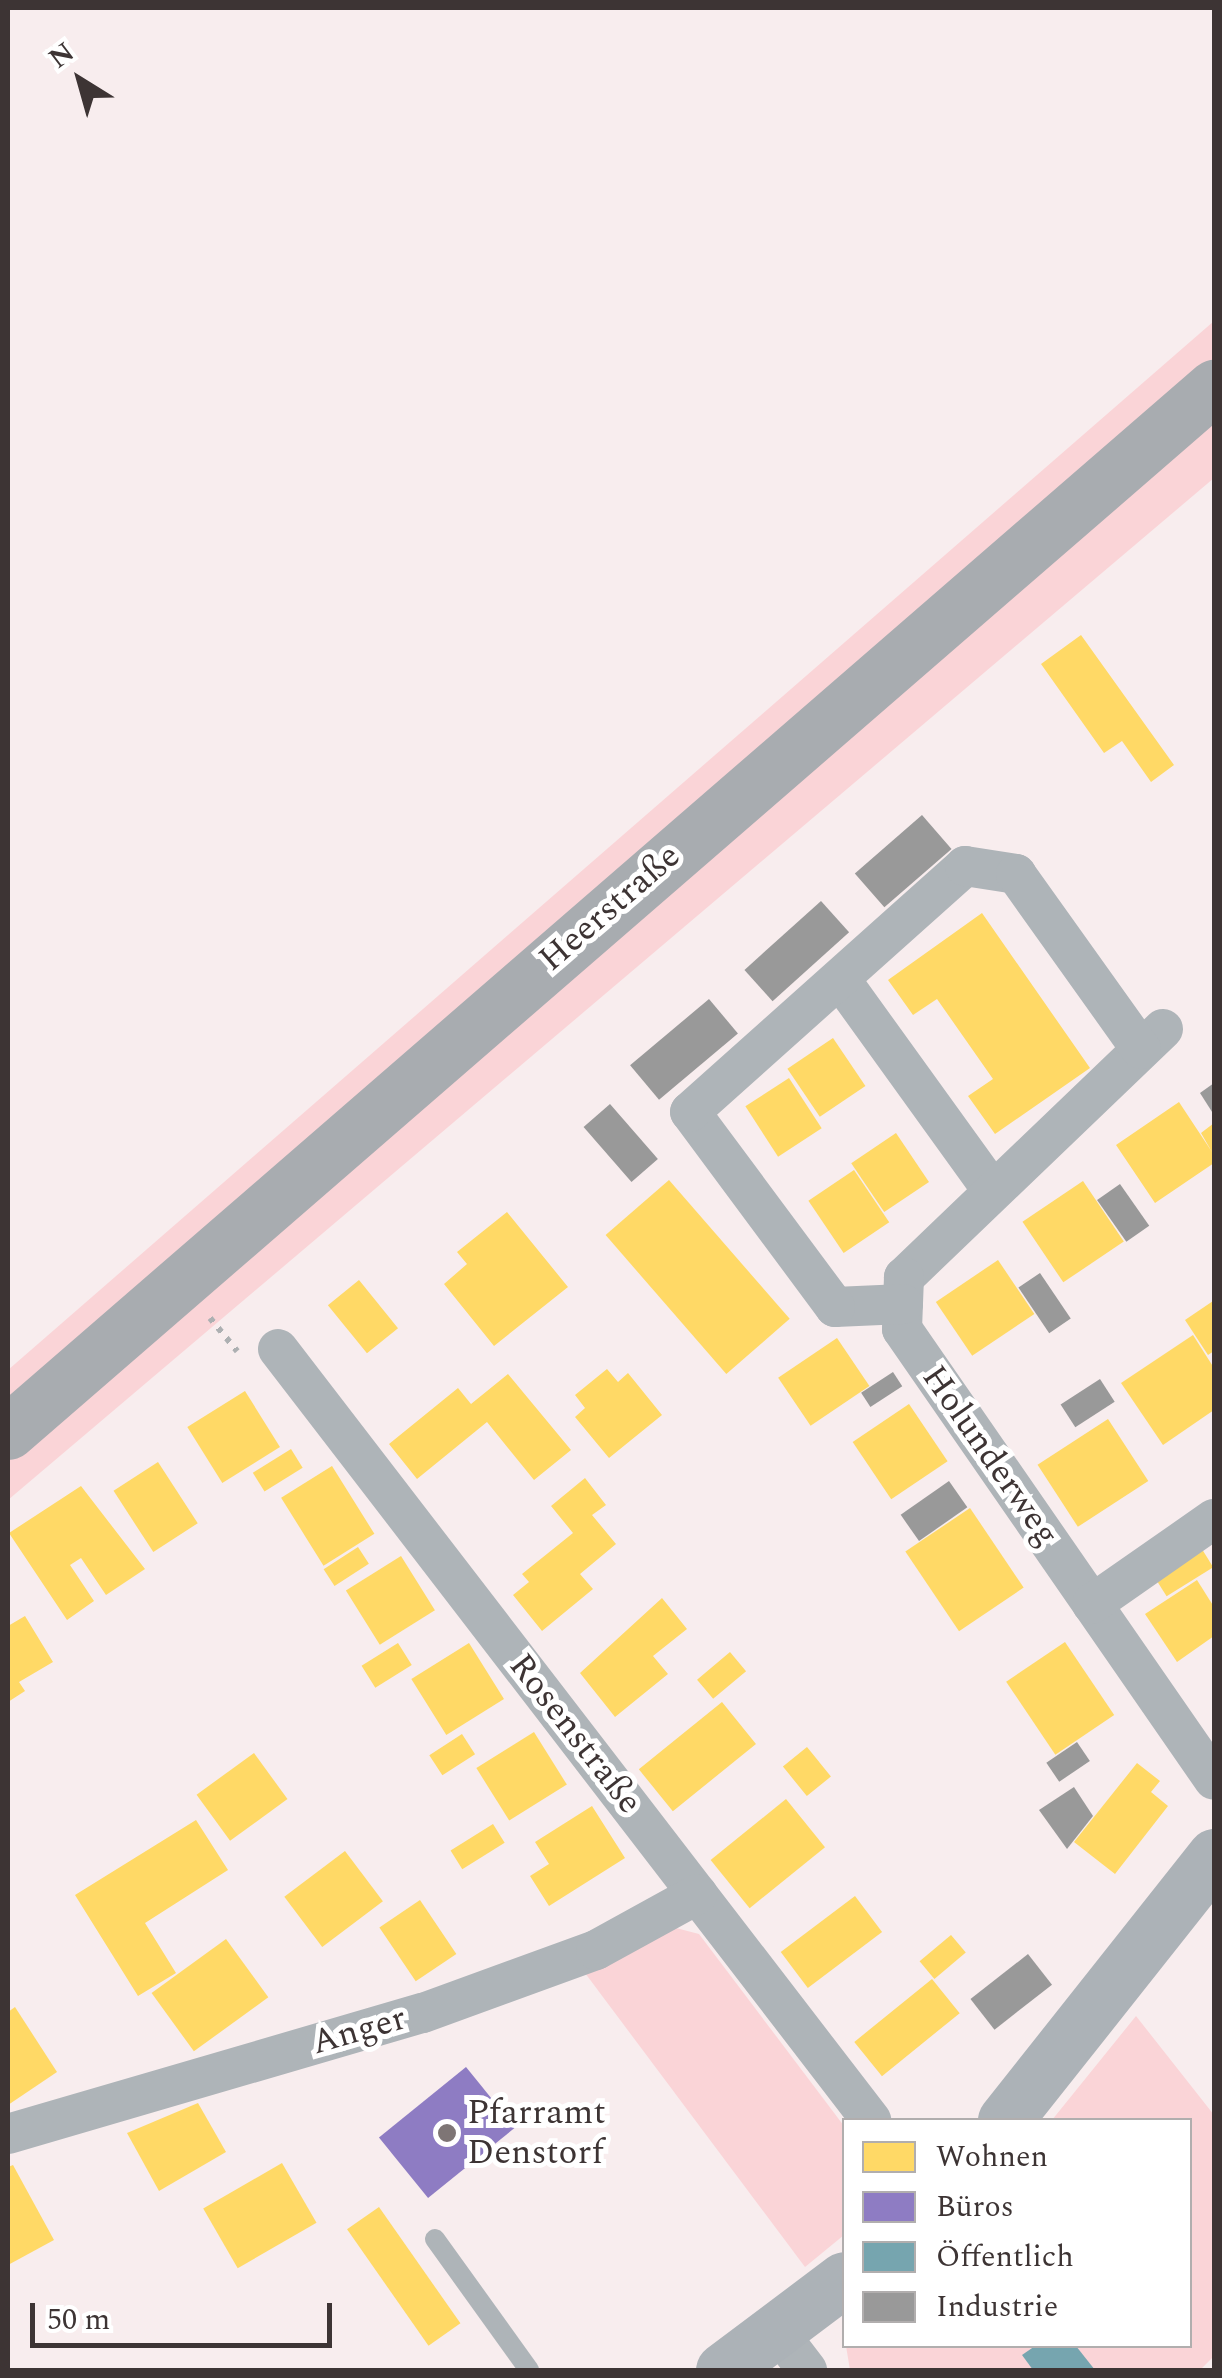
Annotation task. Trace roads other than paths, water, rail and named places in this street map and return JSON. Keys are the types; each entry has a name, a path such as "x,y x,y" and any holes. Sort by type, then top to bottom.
{"main road":[{"name":"Heerstraße","path":"8,1432 1214,387"}],"street":[{"path":"965,866 1016,874 1152,1039 904,1276 903,1304 835,1307 690,1112 840,978 965,866"},
{"path":"840,978 993,1191"},
{"name":"Holunderweg","path":"903,1304 902,1330 1214,1780"},
{"name":"Rosenstraße","path":"278,1349 869,2118"},
{"path":"1092,1604 1214,1520"},
{"path":"1007,2118 1214,1856"},
{"name":"Anger","path":"8,2134 424,2013 596,1950 698,1894"},
{"path":"723,2370 792,2351 842,2282"}],"lane":[{"path":"435,2239 529,2370"}],"place":[{"name":"Pfarramt Denstorf","path":"447,2133"}]}
